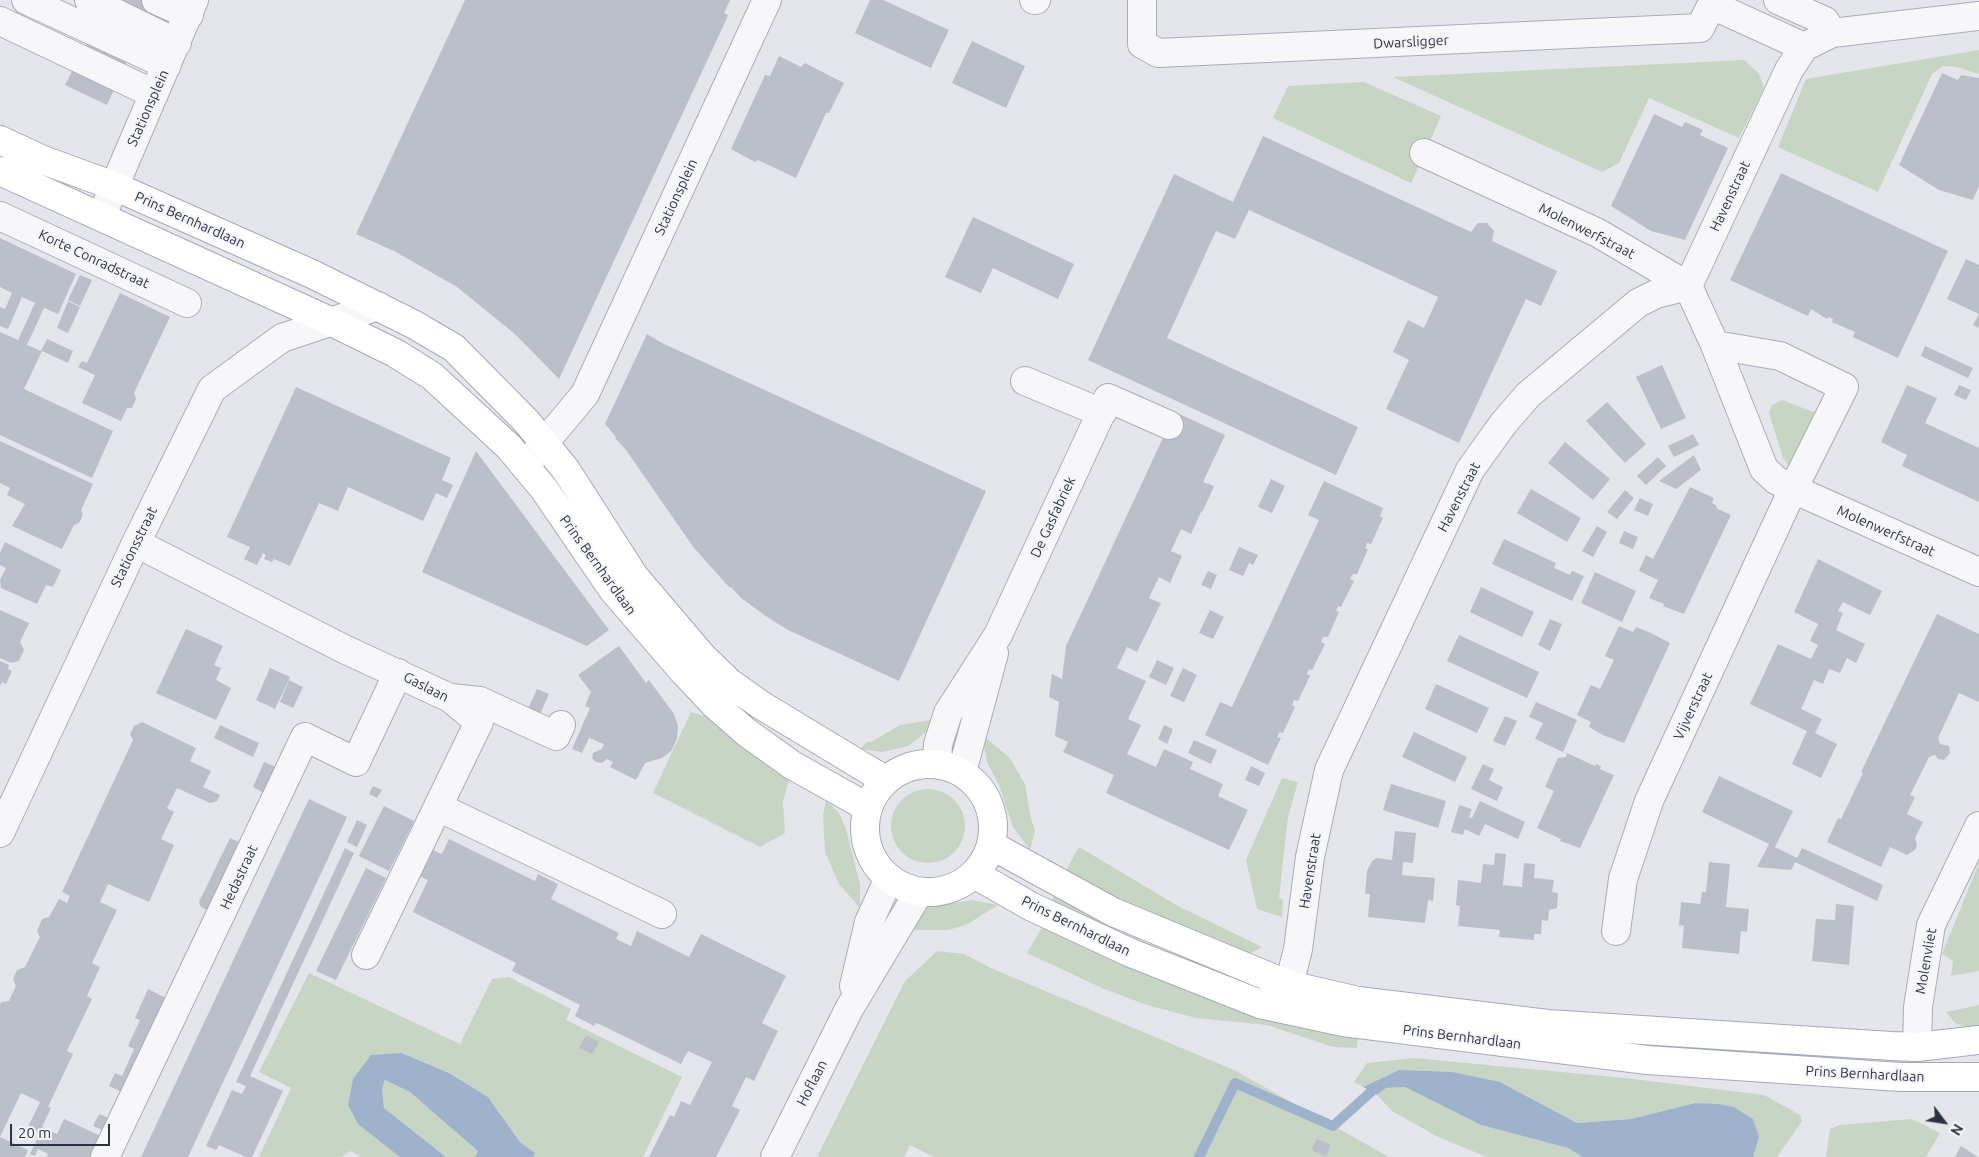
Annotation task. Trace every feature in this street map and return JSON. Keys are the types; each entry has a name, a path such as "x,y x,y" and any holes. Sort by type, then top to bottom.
{"main road":[{"name":"Prins Bernhardlaan","path":"0,140 43,160 114,186 312,274 413,324 454,348 492,384 527,422 566,470 634,576 702,656 730,683 761,705 824,745 885,780"},
{"name":"Prins Bernhardlaan","path":"0,171 332,322 395,353 432,376 468,407 525,466 544,490 613,590 714,704 746,732 792,765 867,807"},
{"path":"937,763 962,772 978,786 988,803 992,817 991,845 984,860 974,874 949,889 919,892 902,887 879,869 867,846 864,820 867,807 874,792 885,780 909,766 937,763"},
{"name":"Prins Bernhardlaan","path":"991,845 1113,912 1290,985 1358,1001 1548,1024 1917,1047 1979,1040"},
{"name":"Prins Bernhardlaan","path":"974,874 1032,907 1091,935 1260,1004 1344,1022 1647,1060 1900,1077 1979,1077"}],"street":[{"path":"26,0 172,54"},
{"path":"89,0 172,54"},
{"path":"156,0 191,8"},
{"name":"Stationsplein","path":"545,444 585,394 767,0"},
{"name":"Dwarsligger","path":"1142,0 1142,44 1158,53 1700,28 1713,3 1804,47"},
{"path":"1778,0 1825,21 1832,33"},
{"name":"Stationsplein","path":"102,216 191,8"},
{"path":"1804,47 1832,33 1979,16"},
{"path":"0,21 154,94"},
{"name":"Havenstraat","path":"1290,985 1298,949 1310,856 1329,770 1470,470 1503,424 1536,389 1638,303 1656,294 1688,286 1789,70 1804,47"},
{"name":"Molenwerfstraat","path":"1424,153 1598,233 1688,286 1715,345 1764,468 1776,480 1979,572"},
{"name":"Korte Conradstraat","path":"0,216 187,303"},
{"path":"332,322 378,306"},
{"name":"Stationsstraat","path":"0,833 136,543 212,388 282,338 332,322"},
{"path":"1715,345 1780,356 1844,387 1793,489"},
{"path":"1023,385 1103,411 1169,425"},
{"name":"De Gasfabriek","path":"937,763 938,744 948,713 998,635 1103,411"},
{"path":"525,466 545,444"},
{"name":"Vijverstraat","path":"1616,931 1623,879 1649,801 1793,489"},
{"name":"Gaslaan","path":"136,543 344,648 450,698 479,722 366,955"},
{"name":"De Gasfabriek","path":"962,772 983,701 998,635"},
{"name":"Hedastraat","path":"106,1157 305,737 356,762 398,673"},
{"path":"450,698 480,701 556,736 561,725"},
{"path":"438,808 662,914"},
{"name":"Molenvliet","path":"1917,1047 1918,1007 1931,925 1979,826"},
{"name":"Hoflaan","path":"849,1009 869,922 889,878"},
{"name":"Hoflaan","path":"774,1157 849,1009 919,892"},
{"path":"1260,1004 1290,985"}],"green space":[{"path":"1979,50 1979,74 1956,67 1943,66 1932,74 1878,192 1778,147 1806,79"},
{"path":"1744,60 1759,74 1764,88 1739,138 1649,98 1619,163 1602,172 1393,77"},
{"path":"1364,82 1441,116 1411,183 1273,118 1288,86"},
{"path":"1782,400 1816,413 1792,470 1783,458 1769,413 1772,405"},
{"path":"691,712 716,719 790,778 783,801 785,833 760,847 653,793"},
{"path":"931,720 932,722 926,732 908,746 882,752 860,749 867,742 871,742 900,725"},
{"path":"986,738 1009,757 1025,784 1035,831 1030,850 1013,827 999,785 987,762 983,740"},
{"path":"1282,778 1298,782 1288,817 1279,898 1283,900 1282,917 1257,909 1246,860"},
{"path":"928,789 949,795 959,805 965,826 959,847 949,857 928,863 907,857 897,847 891,826 897,805 907,795"},
{"path":"826,800 839,813 846,829 860,885 860,908 839,884 825,852 823,815"},
{"path":"1079,847 1178,906 1262,947 1247,955 1153,919 1065,872"},
{"path":"1979,863 1979,971 1951,976 1953,961 1942,954"},
{"path":"1056,893 1140,938 1133,943 1049,905"},
{"path":"972,900 998,905 966,925 948,930 905,930 924,908"},
{"path":"1042,927 1214,996 1359,1031 1357,1048 1333,1047 1267,1025 1196,1018 1147,1005 1104,989 1027,953"},
{"path":"937,951 964,954 993,969 1234,1070 1389,1157 934,1157 910,1145 904,1157 817,1157 905,981"},
{"path":"309,973 460,1044 492,979 509,977 571,1009 566,1020 682,1077 643,1157 533,1157 535,1153 520,1142 488,1097 449,1073 403,1053 353,1079 401,1157 361,1157 351,1151 341,1157 259,1157 291,1088 259,1072"},
{"path":"1979,1005 1979,1028 1971,1030 1955,1023 1946,1012"},
{"path":"1414,1058 1625,1078 1764,1095 1800,1115 1802,1121 1777,1157 1753,1157 1755,1153 1753,1119 1734,1107 1695,1103 1631,1119 1577,1123 1500,1082 1399,1070 1363,1087 1354,1082 1367,1063"},
{"path":"385,1080 410,1092 479,1151 475,1157 446,1157 384,1108 382,1089"},
{"path":"1405,1087 1481,1125 1568,1148 1583,1157 1487,1157 1438,1137 1392,1111 1377,1095 1386,1088"},
{"path":"1912,1119 1940,1133 1926,1157 1826,1157 1830,1129 1839,1125"}],"water":[{"path":"402,1053 449,1073 488,1097 520,1142 535,1153 533,1157 475,1157 478,1151 410,1092 385,1080 382,1089 384,1108 446,1157 400,1157 358,1124 348,1105 353,1079 371,1055"},
{"path":"1399,1070 1452,1072 1500,1082 1577,1123 1631,1119 1695,1103 1718,1104 1734,1107 1753,1119 1759,1137 1753,1157 1583,1157 1568,1148 1481,1125 1405,1087 1386,1088 1377,1095 1363,1087"}],"building":[{"path":"109,0 155,0 107,105 65,85"},
{"path":"465,0 730,0 724,13 728,15 727,18 559,379 516,335 457,287 394,251 356,234"},
{"path":"870,0 883,0 949,30 931,68 855,33"},
{"path":"972,41 1025,66 1006,108 952,83"},
{"path":"779,56 801,67 805,63 844,83 829,113 826,113 796,178 758,160 755,162 731,149 765,75 770,76"},
{"path":"1942,73 1958,80 1961,75 1979,78 1979,186 1973,200 1939,190 1899,165"},
{"path":"1654,114 1682,127 1685,122 1703,130 1700,135 1728,148 1685,240 1651,231 1611,206"},
{"path":"1263,136 1471,232 1478,223 1487,223 1494,231 1492,241 1557,271 1541,306 1526,299 1459,443 1386,409 1409,360 1393,352 1408,320 1424,328 1438,297 1249,210 1235,239 1216,231 1167,338 1358,427 1336,475 1088,360 1174,174 1233,202"},
{"path":"1781,173 1948,251 1898,358 1853,337 1855,332 1832,322 1833,319 1828,317 1827,319 1811,309 1808,316 1730,280"},
{"path":"973,217 1074,264 1058,299 993,268 981,293 945,277"},
{"path":"0,238 76,274 58,314 44,308 27,345 41,351 47,339 73,351 68,363 42,351 24,389 113,431 92,478 0,435 0,332 18,340 35,303 22,297 8,329 0,326 0,307 5,309 12,293 0,287"},
{"path":"1966,259 1979,265 1979,314 1947,299"},
{"path":"80,275 92,280 80,306 68,300"},
{"path":"120,293 170,317 134,393 136,399 132,408 127,408 121,421 82,403 95,375 78,367 82,361 87,363"},
{"path":"68,301 80,307 68,333 57,328"},
{"path":"1979,314 1979,328 1973,325"},
{"path":"647,334 664,344 986,491 899,681 788,630 770,619 730,588 694,548 626,450 605,424"},
{"path":"1925,346 1973,368 1968,378 1921,356"},
{"path":"1662,365 1686,418 1661,429 1636,377"},
{"path":"1907,385 1937,398 1925,423 1979,448 1979,502 1902,466 1907,455 1881,442"},
{"path":"1959,385 1971,390 1966,400 1954,395"},
{"path":"296,387 451,458 442,480 453,485 447,498 436,493 423,521 348,487 338,511 319,503 290,566 274,559 272,562 264,559 266,555 263,553 257,565 244,559 250,547 227,537"},
{"path":"1607,402 1646,444 1625,463 1586,421"},
{"path":"1175,412 1225,435 1203,482 1214,486 1203,511 1191,534 1181,529 1171,551 1182,556 1170,583 1159,577 1149,598 1161,603 1137,652 1127,647 1117,668 1146,681 1128,719 1141,725 1127,754 1156,767 1164,749 1193,762 1190,769 1223,784 1218,796 1248,810 1229,850 1106,793 1114,775 1063,752 1068,742 1055,736 1059,702 1049,697 1052,674 1062,679 1066,646"},
{"path":"1693,434 1699,445 1674,457 1668,446"},
{"path":"0,441 93,484 81,510 83,515 79,523 74,525 62,549 12,526 25,504 7,495 10,488 0,483"},
{"path":"1565,442 1610,479 1593,500 1548,463"},
{"path":"476,451 609,630 587,646 422,572"},
{"path":"1694,455 1701,470 1676,489 1659,481"},
{"path":"1658,457 1666,466 1646,485 1637,476"},
{"path":"1271,479 1285,486 1272,513 1258,507"},
{"path":"1324,481 1383,508 1380,516 1383,518 1371,544 1367,543 1365,548 1368,549 1357,574 1353,574 1350,579 1354,581 1341,607 1338,606 1336,611 1339,612 1328,637 1323,637 1321,642 1325,644 1312,670 1309,669 1307,674 1310,676 1298,701 1294,700 1292,705 1295,707 1283,733 1280,732 1277,737 1281,738 1268,765 1205,735 1220,702 1232,707 1319,520 1308,515"},
{"path":"1690,487 1714,498 1712,503 1717,506 1716,508 1731,515 1684,614 1649,598 1658,580 1639,571 1646,555 1653,559"},
{"path":"1531,489 1581,518 1567,542 1517,513"},
{"path":"1625,490 1634,498 1617,519 1607,512"},
{"path":"1640,498 1653,504 1648,516 1634,510"},
{"path":"1597,526 1607,532 1593,557 1582,551"},
{"path":"1624,531 1638,537 1633,549 1619,543"},
{"path":"1504,539 1556,563 1554,568 1570,575 1572,571 1584,576 1572,601 1492,564"},
{"path":"5,542 61,570 53,587 46,585 37,604 1,588 0,580 6,568 0,565 0,553"},
{"path":"1239,547 1258,555 1253,565 1249,563 1243,576 1229,570"},
{"path":"1818,559 1882,591 1870,615 1843,602 1838,611 1843,613 1836,630 1865,644 1856,663 1847,658 1840,673 1829,669 1823,684 1814,680 1801,709 1822,719 1815,733 1837,744 1821,778 1792,764 1807,731 1750,704 1778,644 1811,659 1818,645 1810,641 1818,624 1794,612"},
{"path":"1208,571 1217,575 1211,589 1201,585"},
{"path":"1595,572 1636,591 1622,622 1581,603"},
{"path":"1481,587 1534,612 1522,637 1470,612"},
{"path":"0,610 29,623 20,642 24,650 19,661 11,663 0,658"},
{"path":"1210,610 1224,617 1213,639 1199,633"},
{"path":"1937,614 1979,634 1979,702 1959,693 1938,738 1940,744 1949,746 1950,753 1944,760 1938,759 1935,755 1929,757 1910,795 1915,797 1907,814 1923,822 1915,838 1917,845 1915,850 1907,855 1890,847 1881,867 1827,842 1838,818 1841,819 1863,773 1861,772"},
{"path":"1550,619 1562,624 1550,651 1538,645"},
{"path":"1619,626 1633,632 1636,627 1670,643 1624,743 1589,727 1591,722 1577,715 1591,685 1600,689 1614,660 1605,656"},
{"path":"186,629 223,646 214,665 221,668 216,680 231,688 216,720 156,693"},
{"path":"1459,635 1539,672 1527,698 1447,661"},
{"path":"619,646 646,683 649,680 674,714 678,726 677,738 672,750 662,758 645,763 636,780 610,767 613,762 607,759 602,763 595,762 592,758 593,753 602,749 604,744 589,738 582,753 572,749 590,708 585,706 591,692 578,675"},
{"path":"1157,660 1174,668 1166,685 1149,677"},
{"path":"0,661 9,665 8,669 12,671 6,684 2,682 0,686"},
{"path":"270,668 290,677 275,709 256,700"},
{"path":"1183,668 1197,675 1184,702 1170,696"},
{"path":"289,680 303,687 293,708 280,702"},
{"path":"1436,684 1489,708 1477,733 1425,709"},
{"path":"537,689 549,694 539,717 527,711"},
{"path":"1536,702 1577,720 1563,752 1535,739 1543,723 1529,717"},
{"path":"1505,716 1517,721 1505,746 1493,741"},
{"path":"142,722 196,748 190,761 211,771 203,787 220,795 217,801 210,803 177,788 167,808 174,812 161,839 174,845 149,902 108,884 100,902 117,910 92,963 100,967 87,996 92,999 67,1051 73,1054 48,1107 51,1108 42,1127 57,1134 64,1119 103,1137 94,1157 47,1157 48,1154 38,1149 35,1156 30,1154 40,1133 28,1127 40,1102 21,1093 0,1137 0,1005 1,1002 9,1001 16,986 13,979 17,970 25,967 40,937 37,931 42,919 49,917 59,899 67,903 70,896 62,892 133,740 130,734 134,726"},
{"path":"220,725 259,743 253,757 214,738"},
{"path":"1164,725 1173,729 1167,744 1158,739"},
{"path":"1414,732 1467,757 1455,782 1402,757"},
{"path":"1194,740 1217,750 1211,764 1188,753"},
{"path":"1567,753 1595,766 1596,764 1601,766 1600,769 1614,775 1580,848 1560,841 1561,839 1537,828 1554,791 1545,787 1558,758 1566,757"},
{"path":"264,762 276,767 264,793 253,787"},
{"path":"1483,764 1494,769 1489,780 1503,787 1497,801 1471,789"},
{"path":"1251,766 1265,773 1259,786 1245,780"},
{"path":"1719,776 1793,811 1775,847 1797,858 1802,848 1883,885 1877,901 1795,862 1791,870 1757,867 1769,844 1702,812"},
{"path":"1391,784 1446,801 1438,828 1383,810"},
{"path":"373,786 382,790 377,798 369,794"},
{"path":"309,799 347,817 188,1157 141,1157"},
{"path":"1480,801 1525,822 1518,839 1485,824 1479,836 1465,829 1463,835 1451,832 1459,805 1472,809 1469,817 1472,818"},
{"path":"384,806 414,821 389,871 359,856"},
{"path":"357,820 367,825 357,847 347,842"},
{"path":"1395,831 1416,833 1413,863 1403,862 1402,875 1435,878 1433,901 1428,900 1425,923 1368,917 1370,894 1365,894 1367,871 1372,861 1377,858 1392,860"},
{"path":"230,838 241,843 209,911 201,907 199,902"},
{"path":"449,839 535,881 538,874 558,884 551,899 619,933 616,939 631,946 637,931 689,957 701,934 786,976 762,1023 778,1031 754,1081 746,1077 732,1106 740,1110 716,1157 649,1157 670,1115 674,1117 681,1101 690,1105 712,1062 688,1051 681,1064 599,1024 596,1023 594,1026 575,1016 580,1005 512,971 516,963 413,912 428,880 417,875 430,849 442,854"},
{"path":"345,848 354,853 250,1076 283,1091 252,1157 246,1157 219,1145 216,1150 206,1146 232,1090 242,1094 246,1086 236,1082"},
{"path":"1495,853 1506,854 1503,885 1522,887 1524,863 1535,864 1534,878 1554,880 1552,892 1558,893 1557,908 1549,910 1548,921 1542,920 1541,934 1534,934 1534,940 1499,937 1500,930 1458,926 1460,906 1456,905 1458,880 1481,883 1483,864 1494,865"},
{"path":"1709,862 1730,864 1726,907 1749,909 1747,932 1741,931 1739,954 1682,948 1684,926 1679,925 1681,902 1700,904 1702,892 1706,892"},
{"path":"366,868 386,878 336,980 316,971"},
{"path":"1836,904 1854,906 1849,965 1812,961 1816,919 1835,920"},
{"path":"148,989 168,999 124,1093 109,1086 115,1073 122,1076 134,1049 128,1046 140,1020 135,1018"},
{"path":"586,1035 599,1042 592,1054 579,1048"},
{"path":"99,1114 111,1119 105,1131 93,1126"},
{"path":"0,1137 28,1150 25,1157 0,1157"},
{"path":"1317,1139 1331,1145 1326,1156 1311,1150"},
{"path":"1961,1146 1978,1157 1955,1157"}],"waterway":[{"path":"1199,1157 1235,1083 1333,1126 1372,1091"}]}
